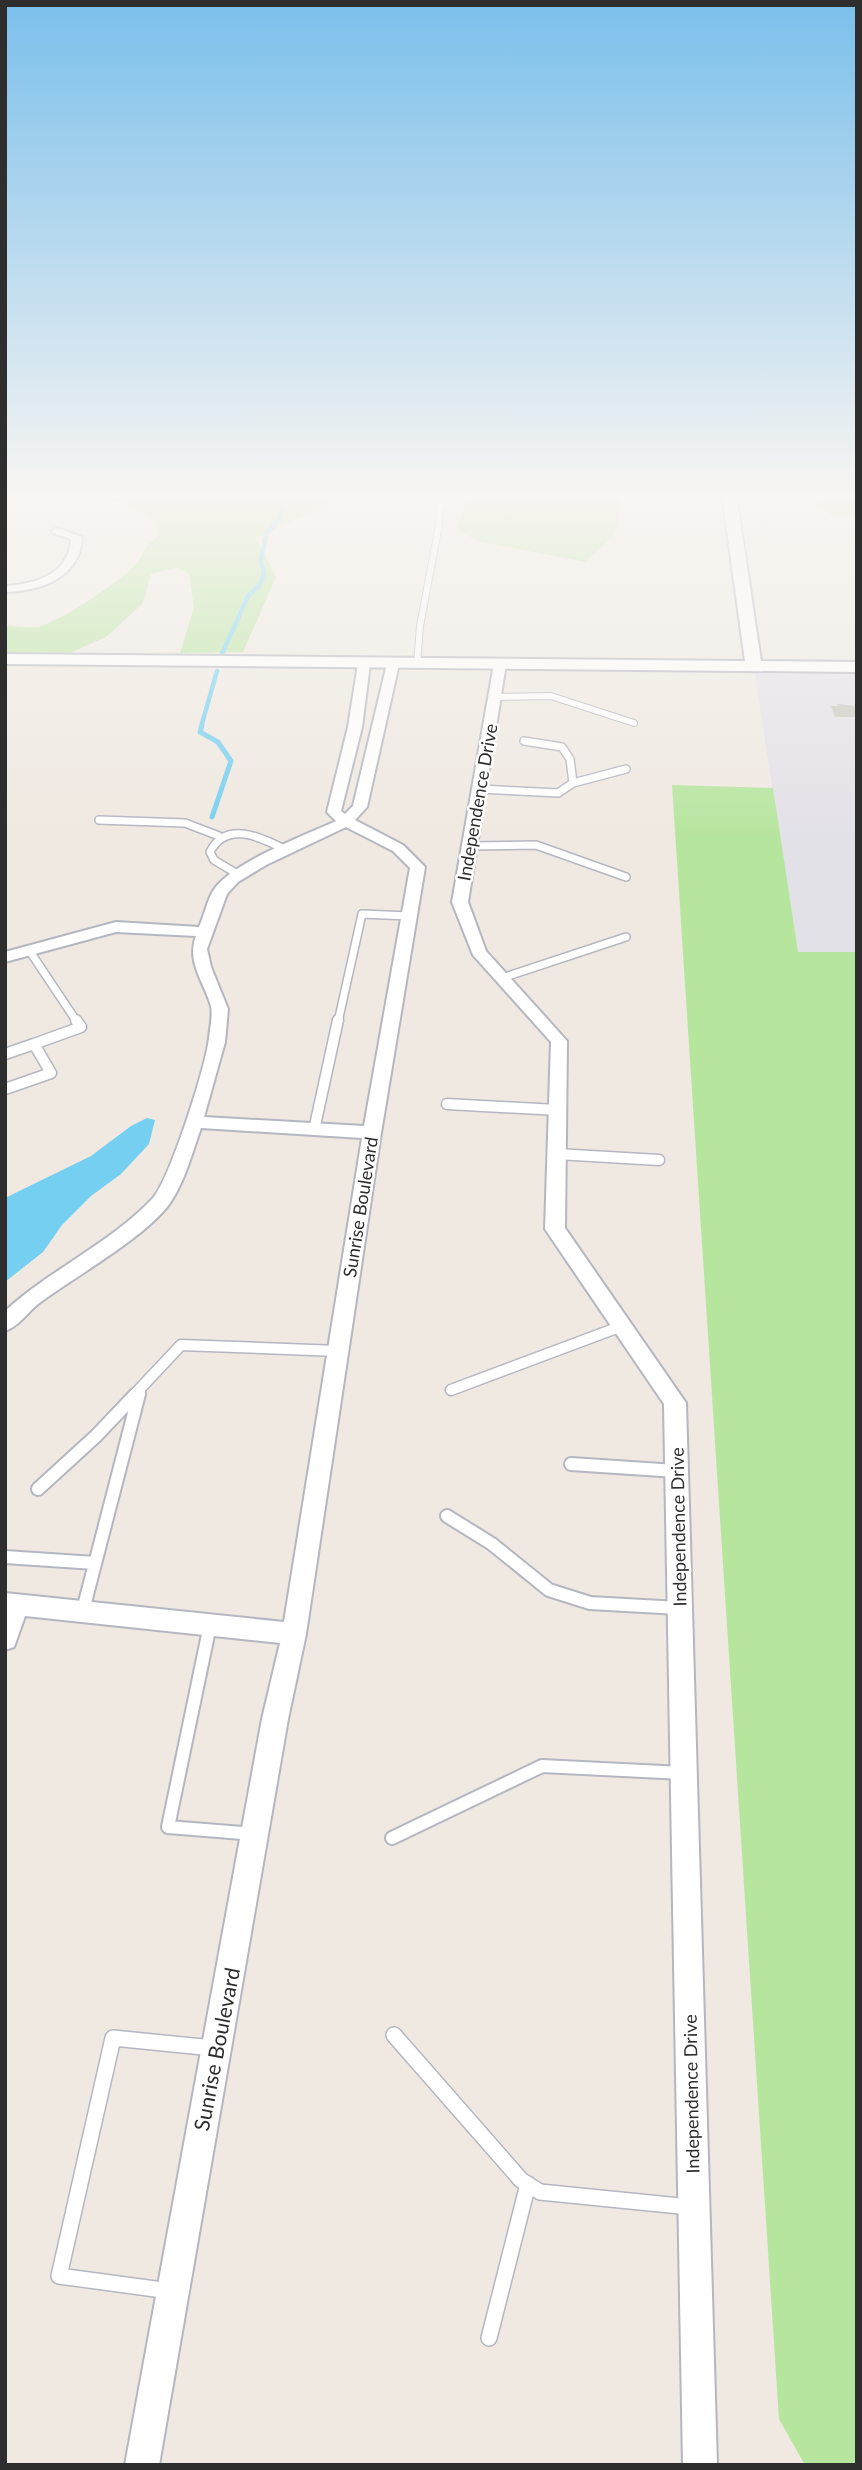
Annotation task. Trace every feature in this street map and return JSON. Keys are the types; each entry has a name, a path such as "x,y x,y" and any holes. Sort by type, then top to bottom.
{"street":[{"path":"746,609 754,666"},
{"path":"5,659 857,667"},
{"path":"345,822 334,812 355,727 364,664"},
{"path":"5,1323 30,1300 135,1226 162,1200 177,1170 194,1122 217,1042 220,1009 203,967 199,949 220,892 239,875 345,822 360,807 393,664"},
{"name":"Independence Drive","path":"500,664 460,902 479,952 559,1041 555,1229 675,1403 700,2465"},
{"name":"Sunrise Boulevard","path":"142,2465 275,1718 294,1634 372,1133 418,867 405,850 345,822"},
{"path":"5,957 116,927 204,932"},
{"path":"194,1122 372,1133"},
{"path":"5,1639 12,1603 294,1634"}],"lane":[{"path":"417,664 423,609"},
{"path":"494,698 551,696 634,723"},
{"path":"524,741 561,744 569,751 573,764 573,783"},
{"path":"479,789 558,793 573,783 626,769"},
{"path":"99,820 185,823 219,836 261,836 286,850"},
{"path":"219,836 213,842 210,852 214,860 239,875"},
{"path":"470,846 536,845 626,877"},
{"path":"314,1130 362,914 409,916"},
{"path":"502,978 626,937"},
{"path":"5,1054 82,1027 29,950"},
{"path":"5,1089 51,1073 34,1044"},
{"path":"447,1104 557,1110"},
{"path":"557,1154 659,1160"},
{"path":"451,1390 622,1326"},
{"path":"38,1489 96,1436 181,1345 338,1352"},
{"path":"83,1610 141,1388"},
{"path":"571,1464 676,1471"},
{"path":"447,1516 492,1544 549,1590 590,1603 679,1608"},
{"path":"5,1557 95,1563"},
{"path":"210,1625 168,1827 256,1834"},
{"path":"392,1838 542,1766 684,1773"},
{"path":"394,2035 521,2180 540,2192 694,2207"},
{"path":"171,2291 59,2276 113,2038 216,2049"},
{"path":"489,2338 528,2184"}],"shaded area":[{"path":"754,669 857,671 857,952 798,953"}],"green space":[{"path":"75,609 136,609 106,637 72,652 5,653 5,625 38,627"},
{"path":"194,609 262,609 243,652 180,653"},
{"path":"672,785 773,788 798,952 857,952 857,2465 805,2465 779,2419"}],"water":[{"path":"147,1118 155,1120 149,1144 121,1174 91,1196 62,1225 43,1252 5,1282 5,1198 91,1156 131,1126"}],"building":[{"path":"837,704 857,706 857,717 835,717 831,706 838,706"}],"waterway":[{"path":"221,656 242,609"},
{"path":"201,727 217,671"},
{"path":"202,725 200,732 218,742 231,761 212,817"}]}
